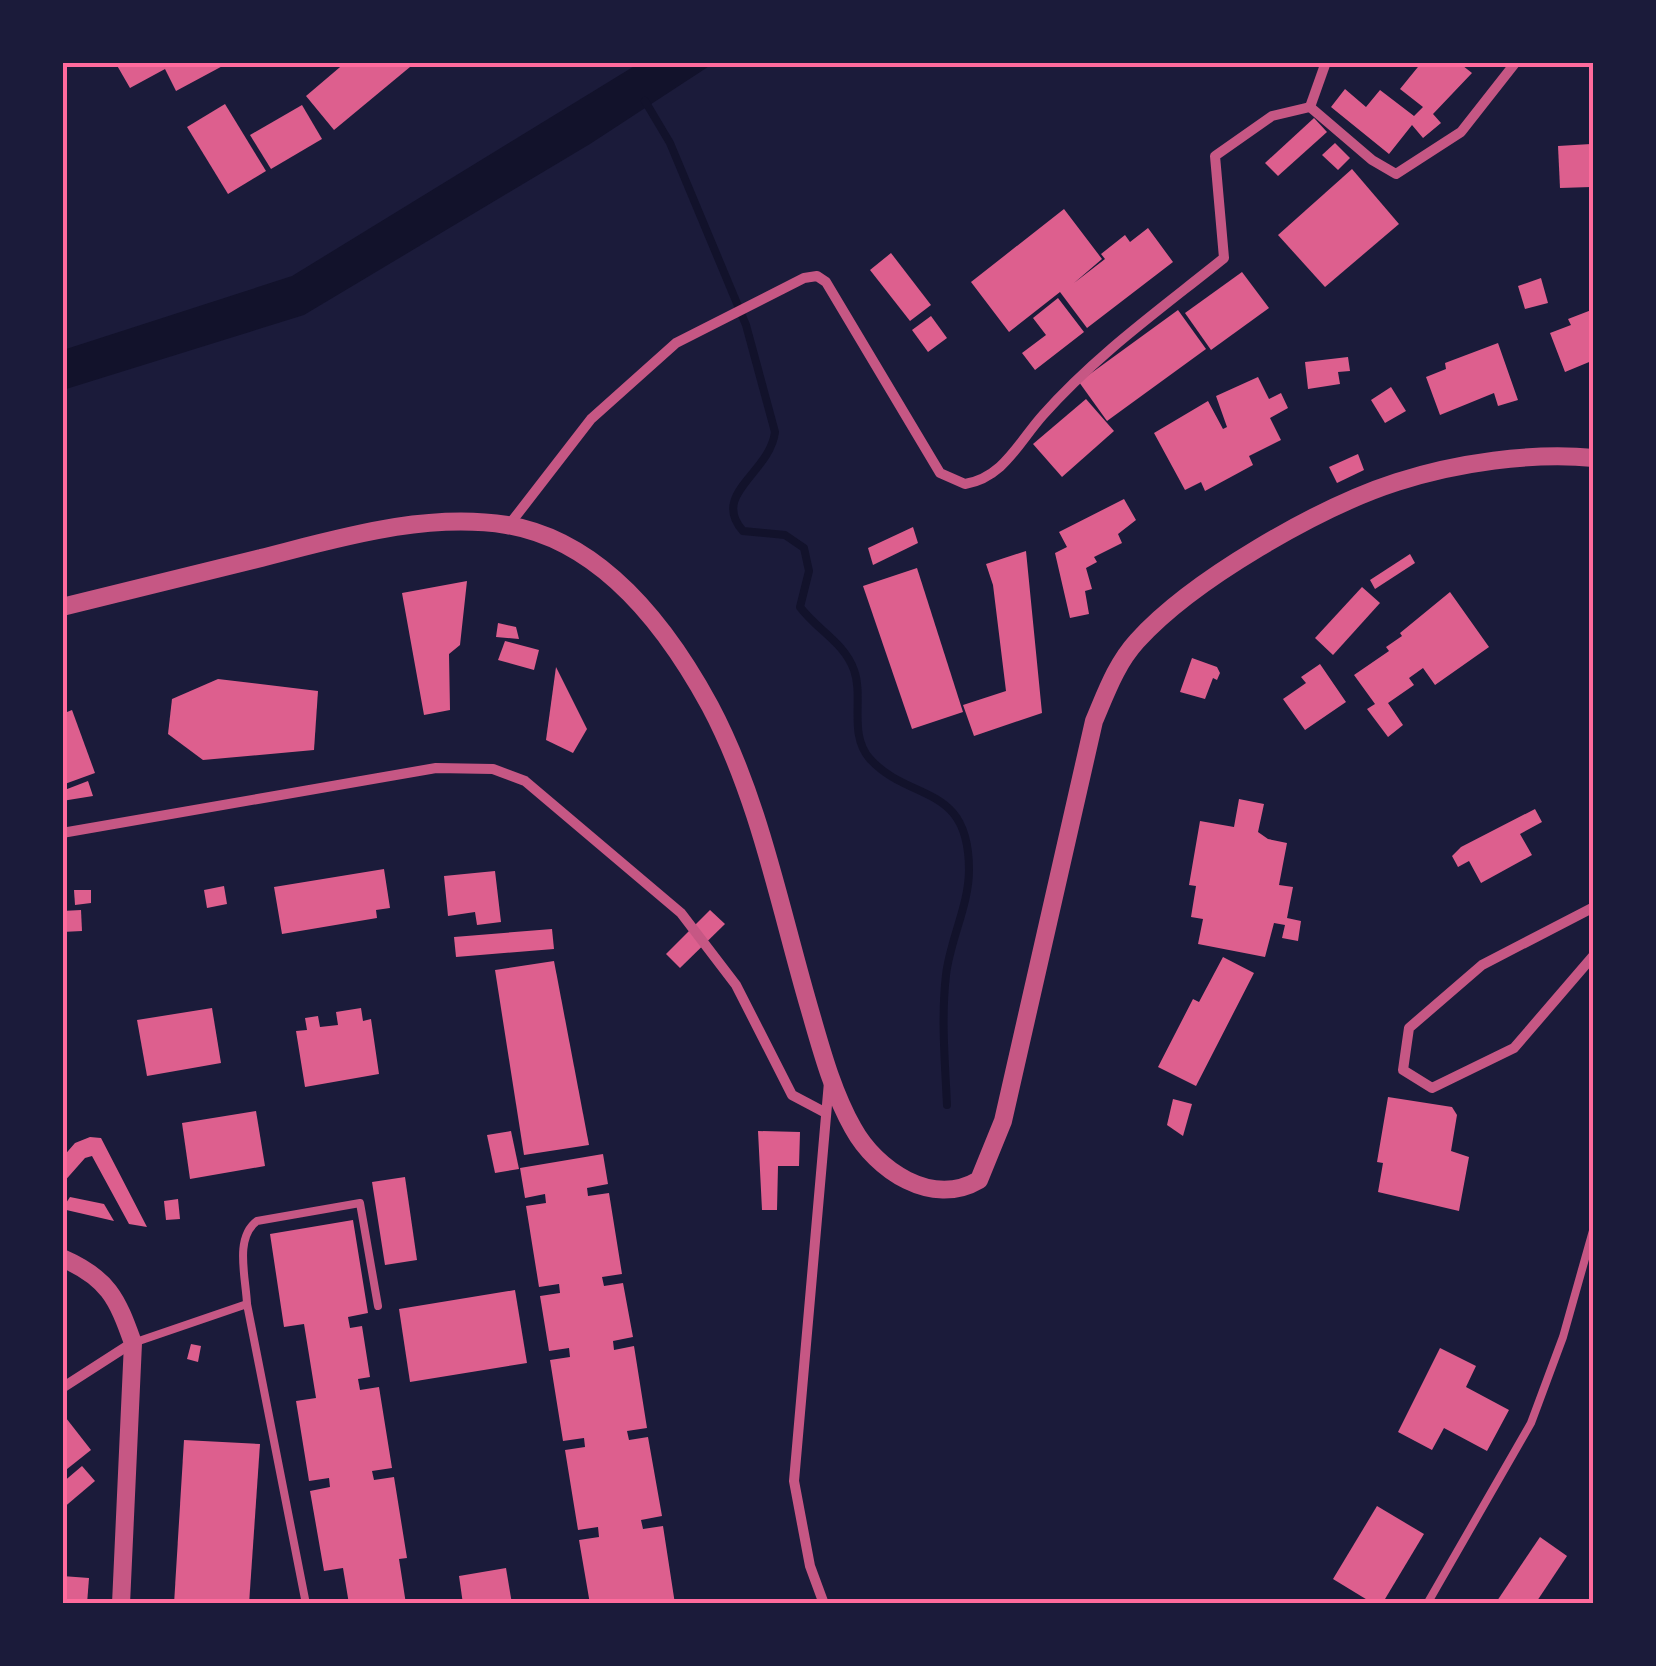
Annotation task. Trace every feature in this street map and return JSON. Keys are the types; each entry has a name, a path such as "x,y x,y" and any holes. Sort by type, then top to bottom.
{"street":[{"path":"1310,107 1326,62"},
{"path":"1310,107 1372,160 1396,174 1461,132 1516,62"},
{"path":"509,525 591,419 676,343 804,278 816,276 826,282 940,473 964,484 995,474 1043,415 1104,354 1224,258 1215,156 1272,116 1310,107"},
{"path":"62,607 374,530 443,522 509,525 562,544 636,597 669,637 711,708 745,791 829,1076 854,1130 897,1178 956,1189 978,1180 1004,1121 1094,721 1115,670 1138,640 1179,604 1238,562 1348,502 1397,482 1452,469 1538,458 1594,458"},
{"path":"62,833 436,768 493,770 525,780 681,913 736,985 792,1095 826,1113"},
{"path":"1594,906 1482,964 1409,1028 1403,1070 1432,1088 1514,1048 1594,955"},
{"path":"824,1604 810,1566 794,1481 829,1076"},
{"path":"62,1258 99,1277 119,1303 133,1343 120,1604"},
{"path":"62,1388 133,1343"}],"lane":[{"path":"306,1604 248,1304 246,1228 258,1221 360,1203 378,1306"},
{"path":"1427,1604 1531,1424 1563,1337 1594,1227"},
{"path":"133,1343 248,1304"}],"shaded area":[{"path":"641,62 714,63 590,144 304,315 63,390 63,350 292,276"}],"building":[{"path":"115,62 230,62 176,91 165,69 130,88"},
{"path":"346,62 416,62 334,130 306,96"},
{"path":"1422,62 1458,62 1472,73 1433,114 1441,123 1423,138 1412,125 1389,154 1331,107 1345,89 1366,107 1380,90 1414,116 1423,107 1400,89"},
{"path":"225,104 266,171 228,194 187,127"},
{"path":"302,105 322,139 271,169 250,135"},
{"path":"1314,118 1327,132 1278,176 1265,163"},
{"path":"1335,143 1350,158 1338,170 1322,155"},
{"path":"1591,144 1591,187 1560,188 1558,146"},
{"path":"1352,169 1399,224 1325,287 1278,235"},
{"path":"1064,209 1102,259 1074,283 1105,259 1101,254 1125,235 1130,242 1148,228 1173,262 1087,328 1060,292 1009,332 971,282"},
{"path":"891,253 931,305 910,321 870,270"},
{"path":"1242,272 1269,308 1211,350 1185,313"},
{"path":"1541,278 1548,303 1525,309 1518,286"},
{"path":"1058,298 1084,332 1035,370 1022,353 1046,335 1033,318"},
{"path":"1594,309 1594,360 1565,372 1550,333 1571,325 1568,319"},
{"path":"1178,310 1206,349 1107,421 1079,382"},
{"path":"931,316 947,338 928,352 912,330"},
{"path":"1498,343 1518,400 1498,406 1494,393 1440,415 1426,377 1446,369 1445,363"},
{"path":"1348,357 1350,371 1338,372 1340,384 1308,389 1305,362"},
{"path":"1258,377 1269,399 1281,393 1288,408 1270,418 1281,440 1249,456 1253,465 1205,491 1201,482 1185,490 1154,433 1208,401 1223,429 1227,427 1216,396"},
{"path":"1391,387 1406,411 1385,423 1371,400"},
{"path":"1086,399 1114,431 1062,477 1033,444"},
{"path":"1358,454 1364,470 1337,483 1329,467"},
{"path":"1124,499 1136,520 1118,534 1122,543 1094,557 1097,562 1086,568 1092,589 1085,591 1089,614 1070,618 1055,553 1067,547 1059,532"},
{"path":"913,527 918,543 873,565 868,548"},
{"path":"1026,551 1042,713 974,736 963,705 1006,691 993,585 986,564"},
{"path":"1410,554 1415,563 1375,589 1370,580"},
{"path":"917,568 963,712 912,729 863,586"},
{"path":"467,581 460,645 449,654 450,710 424,715 402,593"},
{"path":"1362,587 1380,603 1333,655 1315,638"},
{"path":"1450,592 1489,647 1435,685 1423,668 1409,678 1414,685 1388,703 1403,725 1388,737 1367,709 1375,704 1354,675 1389,651 1386,647 1402,636 1400,633"},
{"path":"498,623 516,627 519,639 496,637"},
{"path":"505,641 539,650 534,670 498,660"},
{"path":"1192,658 1217,667 1220,673 1217,680 1213,678 1205,699 1180,692"},
{"path":"1320,664 1346,702 1305,730 1283,699 1306,683 1301,677"},
{"path":"556,667 587,729 573,753 546,740"},
{"path":"218,679 318,691 314,750 203,760 168,734 172,699"},
{"path":"72,710 95,773 62,785 62,714"},
{"path":"88,781 93,796 62,801 62,791"},
{"path":"1239,799 1264,804 1258,832 1287,843 1279,885 1293,887 1287,918 1301,921 1298,941 1282,938 1285,925 1274,923 1265,957 1198,944 1203,919 1191,917 1196,886 1189,885 1200,821 1234,827"},
{"path":"1535,809 1542,822 1520,834 1532,855 1481,883 1469,861 1458,867 1452,856 1461,847"},
{"path":"384,869 390,908 376,910 377,918 282,934 274,887"},
{"path":"495,871 501,922 477,925 475,912 448,916 444,876"},
{"path":"224,886 227,904 207,908 204,890"},
{"path":"74,890 91,890 91,903 75,905"},
{"path":"81,910 82,931 62,932 62,911"},
{"path":"710,910 725,924 680,968 666,954"},
{"path":"552,929 554,949 456,957 454,937"},
{"path":"1223,957 1254,973 1196,1086 1158,1067 1193,999 1199,1002"},
{"path":"554,961 589,1145 524,1155 495,970"},
{"path":"212,1008 221,1063 147,1076 137,1020"},
{"path":"361,1008 363,1021 371,1019 379,1074 305,1087 296,1031 307,1030 305,1018 318,1016 320,1027 338,1025 336,1012"},
{"path":"1388,1097 1452,1107 1457,1115 1451,1151 1469,1157 1459,1211 1378,1192 1383,1163 1377,1162"},
{"path":"1173,1099 1192,1104 1183,1136 1167,1125"},
{"path":"256,1111 265,1166 190,1179 182,1123"},
{"path":"511,1131 519,1169 495,1173 487,1135"},
{"path":"758,1131 800,1132 799,1166 778,1166 777,1210 762,1210"},
{"path":"90,1137 101,1138 147,1227 129,1224 92,1156 85,1158 62,1184 62,1158 75,1143"},
{"path":"603,1154 608,1184 587,1188 588,1196 609,1193 622,1274 602,1277 604,1286 623,1283 633,1337 613,1341 614,1350 634,1346 647,1428 627,1431 629,1440 648,1437 662,1516 641,1520 643,1529 663,1526 675,1604 590,1604 579,1540 599,1537 598,1527 578,1530 565,1450 585,1447 584,1438 563,1441 550,1360 570,1357 569,1348 549,1351 540,1296 560,1293 559,1284 539,1287 526,1206 546,1203 545,1194 525,1198 520,1168"},
{"path":"405,1177 417,1260 385,1265 372,1182"},
{"path":"70,1197 104,1204 114,1221 62,1209"},
{"path":"178,1199 180,1219 166,1220 164,1201"},
{"path":"353,1220 368,1313 348,1317 350,1328 362,1326 370,1377 358,1379 360,1390 379,1387 392,1468 372,1471 374,1480 394,1477 407,1558 399,1559 406,1604 349,1604 343,1568 324,1571 310,1491 330,1487 329,1478 309,1481 296,1401 316,1398 304,1324 284,1327 270,1234"},
{"path":"515,1290 527,1363 410,1382 399,1309"},
{"path":"191,1344 201,1346 198,1362 187,1359"},
{"path":"1440,1348 1476,1366 1466,1387 1509,1410 1487,1451 1444,1428 1432,1450 1398,1432"},
{"path":"66,1418 91,1450 62,1473 62,1421"},
{"path":"184,1440 260,1444 249,1604 174,1604"},
{"path":"82,1466 95,1481 62,1509 62,1483"},
{"path":"1377,1506 1424,1534 1382,1604 1374,1604 1333,1579"},
{"path":"1540,1537 1567,1556 1535,1604 1500,1604 1497,1601"},
{"path":"506,1568 512,1604 463,1604 459,1576"},
{"path":"62,1576 89,1578 87,1604 62,1604"}],"waterway":[{"path":"645,101 670,143 746,325 775,432 771,447 737,494 735,518 743,531 785,535 804,548 809,571 800,607 850,660 857,681 858,727 863,749 886,773 948,808 959,822 966,842 968,883 948,962 945,991 947,1105"}]}
